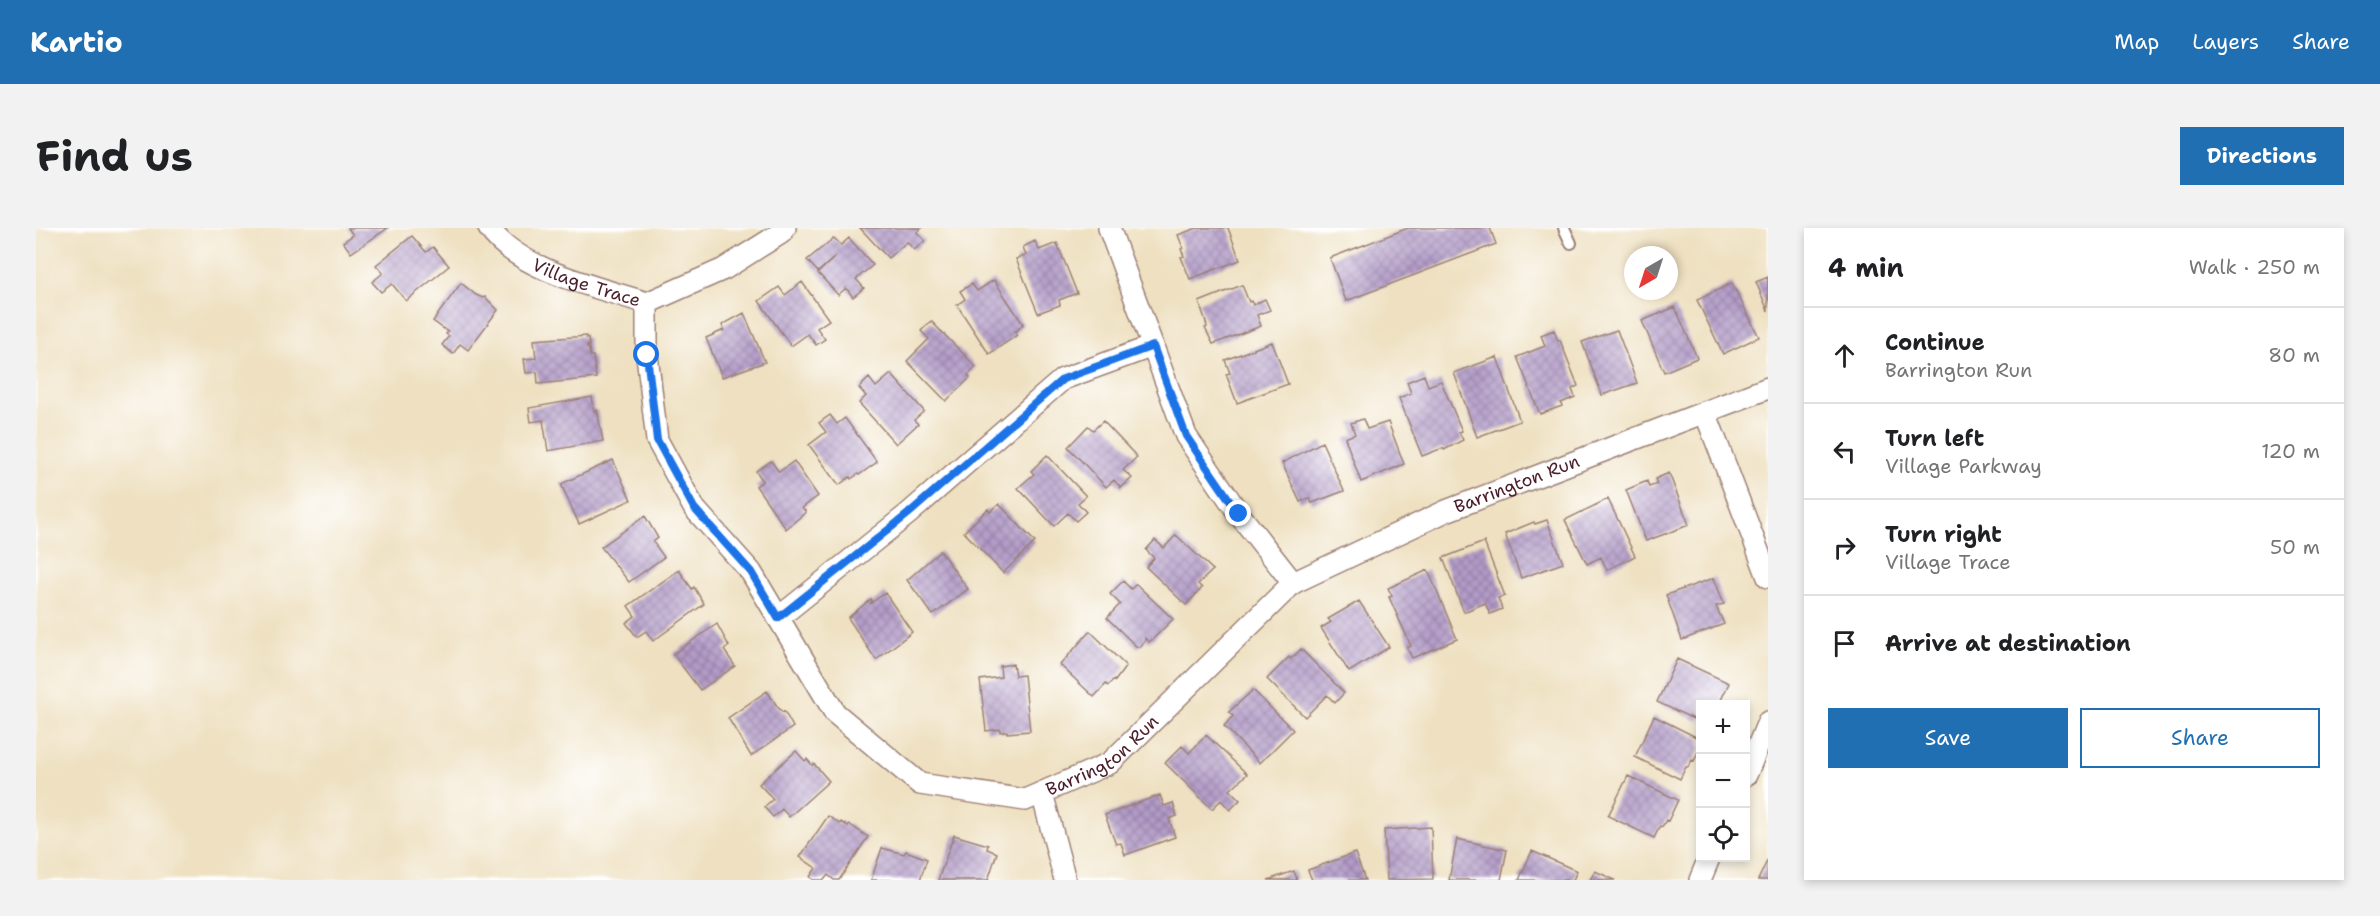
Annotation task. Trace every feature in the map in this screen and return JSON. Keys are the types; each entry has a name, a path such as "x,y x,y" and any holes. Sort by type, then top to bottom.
{"street":[{"name":"Village Trace","path":"489,228 498,241 548,271 647,303 724,269 784,228"},
{"path":"1109,228 1186,436 1239,514 1293,583"},
{"name":"Barrington Run","path":"647,303 647,355 657,440 694,508 751,572 835,713 920,784 1025,800 1110,763 1293,583 1446,512 1768,388"},
{"path":"778,618 908,514 1063,379 1153,346"},
{"path":"1705,412 1768,578"},
{"path":"1750,765 1768,722"},
{"path":"1042,793 1065,880"},
{"path":"1700,880 1707,862"}],"lane":[{"path":"1564,228 1571,243"}],"building":[{"path":"348,228 388,228 351,253 343,242 353,235"},
{"path":"860,228 922,228 917,232 925,241 914,250 907,242 888,258"},
{"path":"1197,228 1228,228 1240,260 1190,279 1181,257 1184,256 1181,249 1183,248 1178,235"},
{"path":"1408,228 1490,228 1496,244 1346,301 1330,258"},
{"path":"412,236 426,252 433,247 449,266 406,301 392,284 381,292 372,282 383,273 376,265"},
{"path":"834,238 841,245 849,238 873,265 856,279 864,288 853,297 846,288 838,295 818,273 836,256 818,272 807,260"},
{"path":"1035,241 1039,250 1057,243 1077,293 1059,300 1060,305 1038,313 1016,259 1026,255 1023,247"},
{"path":"1768,277 1768,311 1756,282"},
{"path":"994,280 1023,324 1017,331 1014,331 1017,335 989,354 957,305 965,299 960,291 972,284 977,291"},
{"path":"802,282 829,320 817,328 825,339 816,345 808,334 791,346 759,301 779,287 785,295"},
{"path":"461,283 476,295 485,297 498,310 468,350 460,344 453,354 442,345 449,336 446,334 448,332 433,321"},
{"path":"1732,283 1759,337 1723,354 1697,300"},
{"path":"1242,285 1249,302 1251,301 1253,305 1265,299 1270,310 1257,315 1261,326 1213,344 1205,328 1207,327 1199,302"},
{"path":"1675,307 1697,358 1664,372 1642,321"},
{"path":"744,313 765,362 722,377 706,338 724,330 722,325"},
{"path":"931,321 976,367 968,375 970,378 946,401 907,361 929,339 921,331"},
{"path":"1554,330 1578,386 1572,389 1575,397 1561,403 1562,406 1540,414 1517,357 1545,346 1541,335"},
{"path":"1617,330 1637,383 1602,395 1582,342"},
{"path":"586,336 589,346 587,348 589,348 590,356 593,356 596,378 538,384 537,372 526,373 524,359 536,358 534,340"},
{"path":"1272,342 1288,384 1237,403 1226,374 1230,373 1225,360"},
{"path":"1497,357 1520,421 1477,437 1454,373"},
{"path":"891,374 924,411 914,420 918,424 896,444 859,403 866,396 859,388 869,378 876,387"},
{"path":"1424,375 1428,386 1441,381 1462,431 1459,432 1463,440 1444,450 1443,448 1422,456 1399,398 1411,393 1407,382"},
{"path":"592,397 603,441 548,451 543,420 531,422 529,408"},
{"path":"830,415 837,424 845,418 877,462 859,475 851,479 850,477 839,485 809,445 826,432 819,423"},
{"path":"1363,419 1367,429 1388,422 1404,464 1361,482 1345,438 1355,434 1351,423"},
{"path":"1103,421 1137,457 1123,470 1132,478 1121,488 1114,480 1106,487 1068,447 1088,426 1093,430"},
{"path":"1322,442 1344,491 1312,503 1309,498 1300,502 1282,463"},
{"path":"1047,455 1086,496 1078,503 1086,512 1076,521 1068,513 1054,526 1018,488 1034,474 1031,471"},
{"path":"613,460 631,500 579,524 561,484"},
{"path":"771,461 779,472 794,461 818,496 802,508 806,512 786,529 756,486 763,481 756,471"},
{"path":"1669,473 1689,525 1646,541 1626,490 1647,481 1649,487 1657,484 1655,479"},
{"path":"1608,499 1635,556 1607,570 1601,557 1587,564 1565,520"},
{"path":"999,504 1035,542 1003,573 964,532 988,509 990,512"},
{"path":"645,516 658,538 653,542 664,557 629,582 601,547"},
{"path":"1547,520 1563,563 1521,578 1505,534 1534,522 1535,524"},
{"path":"1176,535 1213,570 1198,584 1202,588 1186,605 1146,567 1154,558 1146,550 1155,540 1164,548"},
{"path":"1484,542 1505,596 1498,598 1502,609 1490,614 1485,603 1464,612 1443,558"},
{"path":"940,551 968,589 933,615 907,580"},
{"path":"679,570 692,589 694,587 704,604 653,641 646,631 637,637 626,623 635,616 628,606"},
{"path":"1428,570 1457,639 1412,658 1407,648 1411,646 1389,597 1392,596 1388,588"},
{"path":"1714,578 1724,604 1716,606 1724,624 1682,640 1666,595"},
{"path":"1123,581 1131,589 1136,584 1173,619 1149,642 1145,638 1140,647 1137,647 1107,618 1120,604 1110,594"},
{"path":"885,593 912,632 876,660 848,618 871,599 870,604"},
{"path":"1359,601 1389,647 1349,672 1321,628 1331,622 1328,619"},
{"path":"717,624 729,646 724,650 735,666 700,690 673,654"},
{"path":"1090,631 1126,666 1115,681 1108,686 1106,684 1094,697 1060,665"},
{"path":"1301,649 1344,693 1335,703 1327,695 1305,717 1267,679 1289,657 1291,659"},
{"path":"1677,659 1729,683 1721,700 1696,700 1696,720 1657,702"},
{"path":"1013,664 1015,676 1024,675 1030,731 1007,733 1007,731 1000,732 1000,729 986,731 980,680 1001,677 1000,666"},
{"path":"1253,690 1293,730 1260,763 1224,726 1233,716 1229,712"},
{"path":"767,691 782,712 784,711 793,727 751,756 728,718"},
{"path":"1654,716 1696,737 1696,757 1686,767 1680,779 1635,757"},
{"path":"1206,735 1247,774 1230,790 1240,800 1230,810 1221,800 1212,809 1165,763 1182,746 1189,753"},
{"path":"796,751 805,761 807,759 812,765 814,764 829,781 789,817 782,809 773,817 764,807 773,799 759,784"},
{"path":"1628,776 1678,800 1668,821 1666,820 1662,827 1660,826 1654,838 1608,816"},
{"path":"1160,795 1164,806 1173,803 1177,816 1169,819 1175,837 1125,855 1121,843 1116,844 1105,815"},
{"path":"828,816 840,824 841,822 848,826 849,824 868,837 839,880 834,880 828,875 824,880 814,880 810,877 816,868 800,857"},
{"path":"1431,827 1433,879 1387,880 1384,830"},
{"path":"954,835 988,845 987,849 997,853 988,880 938,880"},
{"path":"1457,839 1507,850 1501,880 1449,880"},
{"path":"882,848 904,854 906,851 927,859 920,880 871,880"},
{"path":"1532,851 1577,871 1573,880 1519,880"},
{"path":"1355,853 1365,880 1312,880 1308,870"},
{"path":"1768,859 1768,880 1758,880"},
{"path":"1294,871 1297,880 1268,880"},
{"path":"1595,871 1615,880 1590,880"}],"route":[{"path":"647,355 657,440 694,508 751,572 778,618 908,514 1063,379 1153,346 1186,436 1239,514"}]}
